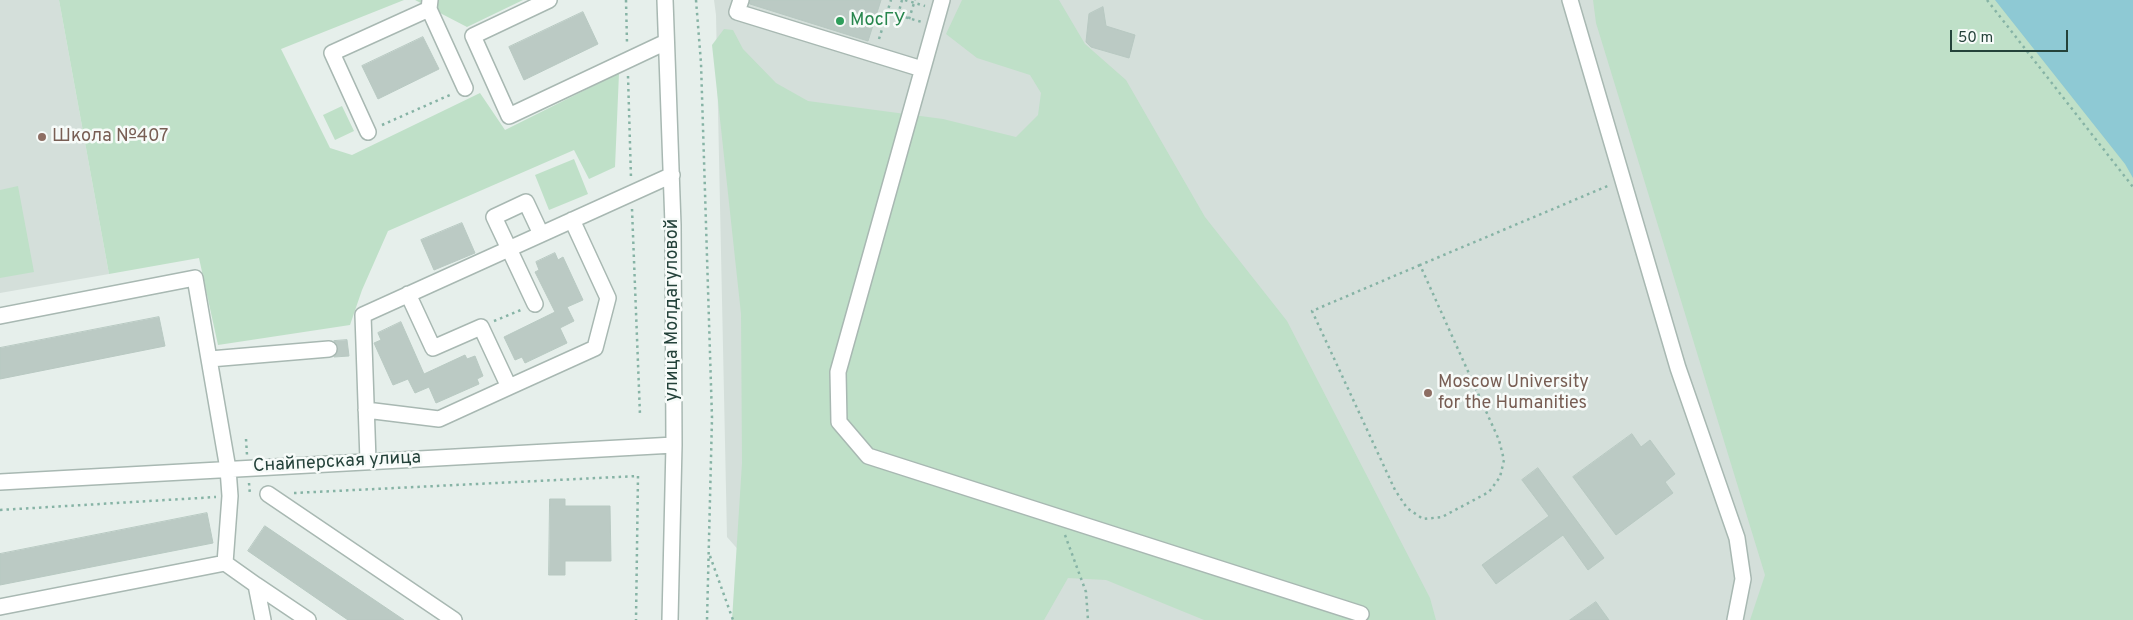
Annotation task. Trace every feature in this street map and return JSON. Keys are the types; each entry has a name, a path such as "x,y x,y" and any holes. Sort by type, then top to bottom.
{"street":[{"path":"548,0 472,36 509,116 666,42"},
{"name":"улица Молдагуловой","path":"665,0 672,175 674,445 670,620"},
{"path":"741,0 737,12 922,69"},
{"path":"1570,0 1678,368 1737,538 1743,579 1735,620"},
{"path":"368,132 332,53 429,4 464,88"},
{"path":"940,5 838,372 839,422 868,456 1361,614"},
{"path":"368,462 363,315 672,175"},
{"path":"535,304 494,217 526,202 541,234"},
{"path":"366,410 439,420 595,348 608,298 572,220"},
{"path":"0,316 195,278 228,469 230,496 225,563"},
{"path":"408,294 433,348 481,327 509,387"},
{"path":"210,359 329,349"},
{"name":"Снайперская улица","path":"0,482 674,445"},
{"path":"268,494 454,620"},
{"path":"0,607 225,563 308,620"},
{"path":"256,585 263,620"}],"path":[{"path":"696,0 701,63 712,418 708,620"},
{"path":"875,55 891,0"},
{"path":"898,15 904,0 940,5"},
{"path":"1987,0 2133,187"},
{"path":"910,19 914,1"},
{"path":"887,12 934,26"},
{"path":"368,132 464,88"},
{"path":"1420,265 1499,440 1504,460 1500,477 1489,492 1442,517 1423,519 1407,508 1395,490 1312,311 1420,265 1623,180"},
{"path":"481,327 535,304"},
{"path":"0,510 230,496 638,476 636,620"},
{"path":"1058,516 1086,592 1088,620"},
{"path":"708,552 733,620"}],"shaded area":[{"name":"Школа №407","path":"0,0 59,0 109,274 0,293"},
{"name":"Moscow University for the Humanities","path":"714,0 1950,0 2133,578 2121,620 800,620 727,537 716,15"}],"green space":[{"path":"59,0 404,0 281,49 330,148 352,155 480,93 505,130 619,73 615,167 589,179 574,150 388,231 362,290 350,325 218,345 199,258 109,274"},
{"path":"415,0 523,0 467,27"},
{"path":"962,0 1059,0 1085,44 1126,80 1205,217 1287,321 1430,598 1436,620 1204,620 1106,580 1068,578 1044,620 732,620 742,463 741,314 712,45 724,29 733,30 743,49 776,83 808,101 943,119 1016,137 1038,115 1041,93 1030,75 977,58 946,34"},
{"path":"1593,0 2133,0 2133,620 1750,620 1765,575 1596,23"},
{"path":"342,106 354,131 335,140 323,115"},
{"path":"574,159 588,194 549,210 535,175"},
{"path":"18,186 34,272 0,278 0,190"}],"water":[{"path":"1995,0 2133,0 2133,178 2125,164"}],"building":[{"name":"МосГУ","path":"750,0 881,0 868,41 750,4"},
{"path":"1103,7 1106,26 1135,35 1129,58 1091,47 1086,42 1089,14"},
{"path":"583,12 598,44 524,80 509,47"},
{"path":"423,37 439,69 378,99 362,66"},
{"path":"462,223 475,253 434,270 421,240"},
{"path":"555,253 558,260 563,257 583,300 567,307 574,321 560,328 567,343 525,363 522,357 515,360 504,337 555,312 535,272 539,270 536,262"},
{"path":"159,317 165,346 0,379 0,348"},
{"path":"401,322 424,374 465,355 467,359 475,356 483,376 477,379 479,384 436,403 429,387 415,393 408,379 393,385 374,343 381,340 378,333"},
{"path":"347,340 349,356 334,357 338,349 334,341"},
{"path":"1632,434 1641,447 1650,440 1675,474 1665,482 1673,493 1616,535 1573,477"},
{"path":"1538,468 1604,558 1588,570 1563,535 1496,584 1482,565 1549,516 1522,480"},
{"path":"550,499 565,499 565,506 610,506 611,561 565,561 565,575 549,575"},
{"path":"207,513 213,543 0,585 0,554"},
{"path":"265,526 404,620 348,620 248,551"},
{"path":"1596,602 1609,620 1570,620"}],"place":[{"name":"МосГУ","path":"840,21"},
{"name":"Школа №407","path":"42,137"},
{"name":"Moscow University for the Humanities","path":"1428,393"}]}
